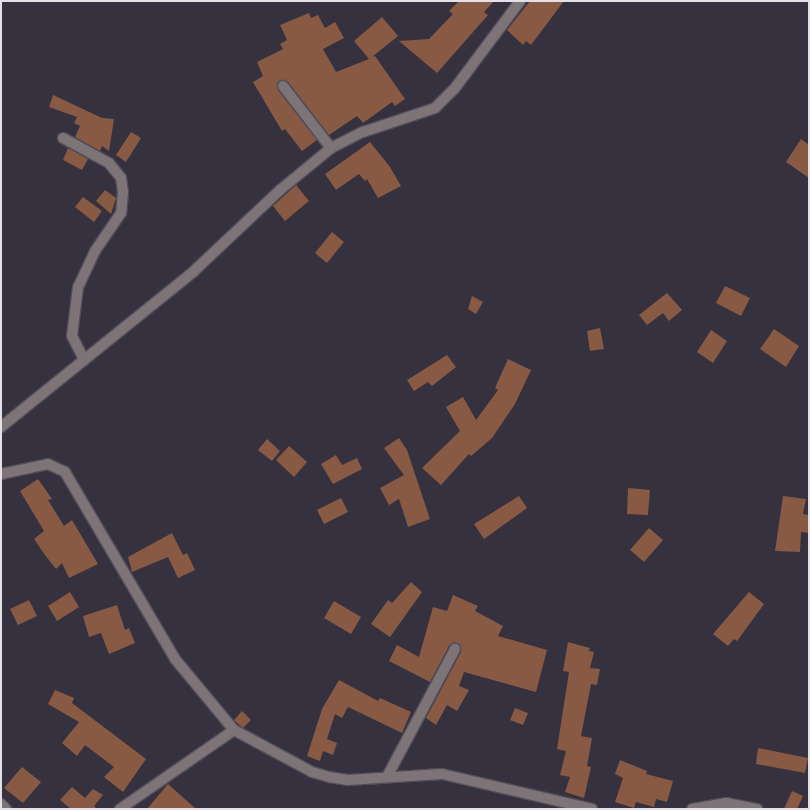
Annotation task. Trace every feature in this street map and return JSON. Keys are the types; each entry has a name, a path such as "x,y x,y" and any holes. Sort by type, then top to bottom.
{"street":[{"path":"1,427 194,271 280,190 331,148 363,132 435,108 468,72 520,1"},
{"path":"283,86 331,148"},
{"path":"63,138 109,163 121,178 123,192 121,213 95,251 78,287 72,336 84,360"},
{"path":"1,474 48,464 65,472 175,659 234,730 312,772 329,777 348,780 388,775 458,776 592,809"},
{"path":"388,775 454,649"},
{"path":"120,809 234,730"},
{"path":"692,809 726,803 757,809"},
{"path":"1,804 6,809"}],"building":[{"path":"459,1 494,1 484,12 488,15 437,73 399,41 429,39 453,14 449,11"},
{"path":"530,1 564,1 531,45 526,41 523,45 507,30"},
{"path":"309,13 311,18 318,15 325,28 335,22 344,38 323,49 336,72 369,59 354,41 382,17 398,36 372,57 375,56 405,99 395,106 392,102 363,123 357,116 329,135 288,82 279,81 278,90 317,140 302,151 285,129 282,131 253,82 263,76 257,62 283,49 280,44 287,40 280,25"},
{"path":"53,95 102,118 114,119 109,151 102,146 100,151 75,137 80,126 74,123 77,117 49,107"},
{"path":"131,132 141,138 126,162 116,155"},
{"path":"801,139 809,145 809,178 786,162"},
{"path":"370,142 390,167 401,186 378,198 367,179 365,181 359,174 336,190 325,174"},
{"path":"68,148 88,159 82,170 63,160"},
{"path":"296,185 309,201 285,221 273,206"},
{"path":"105,190 116,198 111,214 96,201"},
{"path":"83,197 102,211 94,222 75,207"},
{"path":"332,232 344,242 327,263 315,253"},
{"path":"725,286 750,298 741,316 716,303"},
{"path":"667,293 682,310 669,321 663,313 647,325 639,315"},
{"path":"472,296 483,302 476,314 468,309"},
{"path":"600,328 604,349 590,351 587,331"},
{"path":"774,329 799,346 786,367 760,349"},
{"path":"711,330 727,341 713,363 697,352"},
{"path":"447,355 456,367 432,386 428,382 414,391 407,380"},
{"path":"508,359 531,370 515,404 492,438 471,456 469,454 441,485 422,468 460,431 446,407 463,397 476,420 498,390 495,388"},
{"path":"399,438 407,450 430,519 408,527 399,499 389,505 380,488 404,475 384,448"},
{"path":"267,439 280,451 272,461 258,450"},
{"path":"289,446 307,462 294,477 276,460"},
{"path":"336,455 342,465 357,458 362,469 333,484 321,464"},
{"path":"38,479 52,499 48,500 64,526 72,520 98,564 69,578 62,563 56,569 45,555 34,539 44,531 20,491"},
{"path":"628,488 650,490 648,515 627,514"},
{"path":"519,496 527,508 484,539 474,524"},
{"path":"783,496 806,499 803,514 809,515 809,533 801,532 800,552 775,551"},
{"path":"341,498 348,512 324,524 317,510"},
{"path":"649,528 663,540 644,562 630,550"},
{"path":"172,533 183,555 187,553 195,570 178,578 168,557 132,572 128,557"},
{"path":"411,582 422,592 390,637 371,624 388,600 392,603"},
{"path":"70,592 79,607 57,621 48,606"},
{"path":"749,592 764,604 737,641 734,639 728,646 713,634"},
{"path":"453,595 478,606 475,611 503,626 498,636 547,650 536,692 464,672 459,686 469,690 457,711 447,705 436,725 426,718 461,652 460,645 455,643 449,646 430,682 389,661 397,645 419,657 433,607 447,611"},
{"path":"29,600 37,616 18,625 10,609"},
{"path":"334,601 361,617 351,634 324,618"},
{"path":"117,605 125,630 129,628 135,643 109,654 101,633 89,637 83,616"},
{"path":"568,642 590,648 589,651 594,652 590,668 600,669 597,685 591,684 581,736 592,738 587,766 591,767 584,798 565,792 570,777 560,775 566,751 557,749 569,672 563,671"},
{"path":"339,680 378,701 380,698 411,712 402,733 348,707 342,718 335,714 327,739 337,743 333,755 323,751 320,761 307,756 322,709"},
{"path":"55,690 74,698 72,703 146,759 123,792 104,777 114,767 85,745 77,756 62,743 79,722 48,704"},
{"path":"515,708 528,713 523,725 510,720"},
{"path":"242,711 251,720 243,728 234,720"},
{"path":"758,748 808,758 805,773 756,764"},
{"path":"620,760 647,771 646,774 673,781 667,802 656,799 654,807 636,802 634,808 615,802 623,778 615,774"},
{"path":"22,767 41,782 23,803 4,788"},
{"path":"168,784 196,809 147,809"},
{"path":"72,787 85,798 93,789 103,795 94,806 97,809 71,809 60,800"},
{"path":"792,791 803,796 797,809 784,809"}]}
